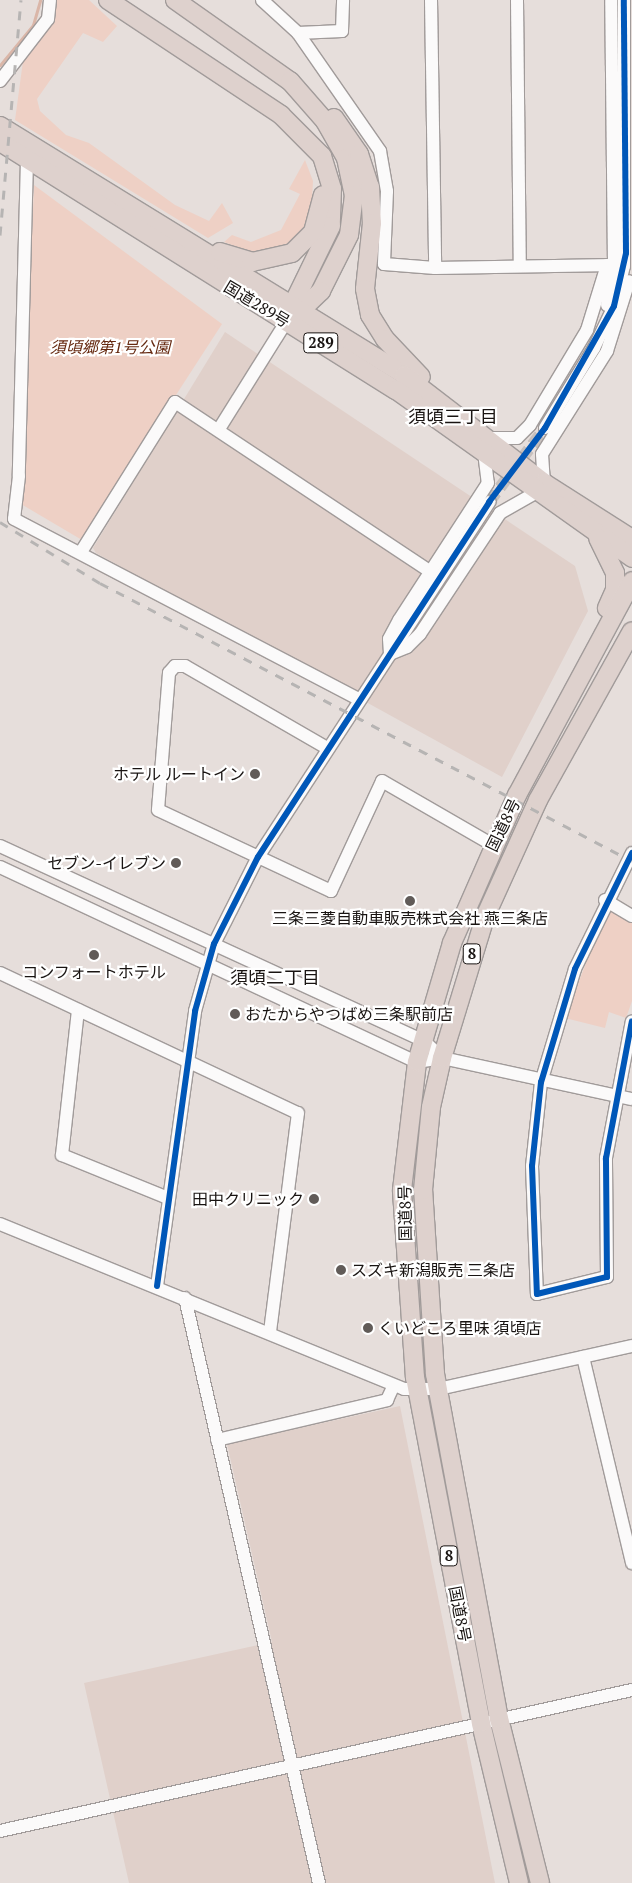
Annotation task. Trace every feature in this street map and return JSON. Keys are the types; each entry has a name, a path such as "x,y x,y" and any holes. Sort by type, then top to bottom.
{"highway":[{"path":"108,0 151,24"},
{"path":"121,0 151,24 298,128 322,156 333,207 323,245 296,308 286,322"},
{"path":"175,0 290,81 339,124 365,170 372,223 365,289 375,327 448,405"},
{"path":"290,81 336,137 354,194 342,255 321,291 296,308"},
{"name":"国道289号","path":"0,126 296,308 448,405 487,445 598,537 632,558"},
{"path":"143,214 237,259 265,262 292,253 313,232 323,203 320,172 298,128"},
{"name":"国道289号","path":"0,142 286,322 487,445"},
{"name":"国道289号","path":"540,488 632,539"},
{"path":"588,665 591,638 616,583 598,537"},
{"name":"国道8号","path":"519,1883 481,1723 417,1389 402,1190 417,1062 452,943 493,846 632,581"},
{"name":"国道8号","path":"540,1883 499,1719 438,1389 423,1190 431,1107 442,1058 473,952 512,853 631,634"}],"street":[{"path":"0,80 48,19 50,0"},
{"path":"298,33 342,31 343,0"},
{"path":"431,0 435,268"},
{"path":"517,0 520,266"},
{"path":"594,348 610,265 623,111 611,0"},
{"path":"390,654 407,647 420,634 500,513 540,488 542,454 607,351 625,303 630,255 623,111 624,0"},
{"path":"269,2 298,33 380,151 388,190 384,264 435,268 610,265"},
{"path":"27,160 19,476 14,519 81,552 360,700"},
{"path":"545,428 594,348 620,290 630,255"},
{"path":"390,654 389,639 429,571 488,483 487,445 517,438 530,425 587,330 610,265"},
{"path":"219,429 286,322"},
{"path":"81,552 175,402 219,429 429,571"},
{"path":"157,1286 187,1063 206,964 214,944 258,857 327,748 489,502"},
{"path":"327,748 185,666 175,666 169,673 158,810 330,891 382,782 493,846"},
{"path":"0,846 424,1040 442,1058"},
{"path":"632,853 606,900 560,1009 541,1082 532,1194 537,1294 607,1278 606,1158 615,1096 632,1022"},
{"path":"0,867 417,1062 442,1058 541,1082 632,1099"},
{"path":"606,900 632,916"},
{"path":"0,972 187,1063 298,1113 270,1333"},
{"path":"78,1010 62,1155 168,1198"},
{"path":"0,1224 186,1298 393,1387 438,1389 632,1346"},
{"path":"186,1298 217,1440 294,1766 319,1883"},
{"path":"583,1357 632,1563"},
{"path":"217,1440 387,1400 393,1387"},
{"path":"0,1831 632,1690"}],"shaded area":[{"path":"225,332 575,566 588,611 502,777 96,553 93,548"},
{"path":"400,1406 495,1883 129,1883 84,1683 272,1642 227,1444"}],"green space":[{"path":"56,0 89,0 117,26 103,42 83,33 37,99 40,111 66,135 89,143 175,205 209,221 222,203 233,223 208,238 15,120 23,61 52,24"},
{"path":"305,160 313,181 310,219 302,236 283,250 256,254 224,242 232,235 251,242 281,230 300,194 289,189"},
{"name":"須頃郷第1号公園","path":"34,185 222,324 82,540 21,504"},
{"path":"607,908 632,923 632,1001 626,1018 609,1012 605,1028 565,1018"}],"waterway":[{"path":"0,65 33,25 40,0"}],"tunnel":[{"path":"489,502 545,428"}],"railway":[{"path":"0,235 21,0"},
{"path":"0,522 100,583 632,861"}],"cycle path":[{"path":"157,1286 195,1011 214,944 258,857 489,502 545,428 614,306 626,253 624,0"},
{"path":"632,853 575,969 541,1082 532,1166 537,1294 607,1277 606,1158 632,1021"}],"place":[{"name":"ホテル ルートイン","path":"255,774"},
{"name":"セブン-イレブン","path":"176,863"},
{"name":"三条三菱自動車販売株式会社 燕三条店","path":"410,901"},
{"name":"コンフォートホテル","path":"94,955"},
{"name":"おたからやつばめ三条駅前店","path":"235,1014"},
{"name":"田中クリニック","path":"314,1199"},
{"name":"スズキ新潟販売 三条店","path":"341,1270"},
{"name":"くいどころ里味 須頃店","path":"368,1328"}],"district":[{"name":"須頃三丁目","path":"453,416"},
{"name":"須頃二丁目","path":"275,977"}]}
